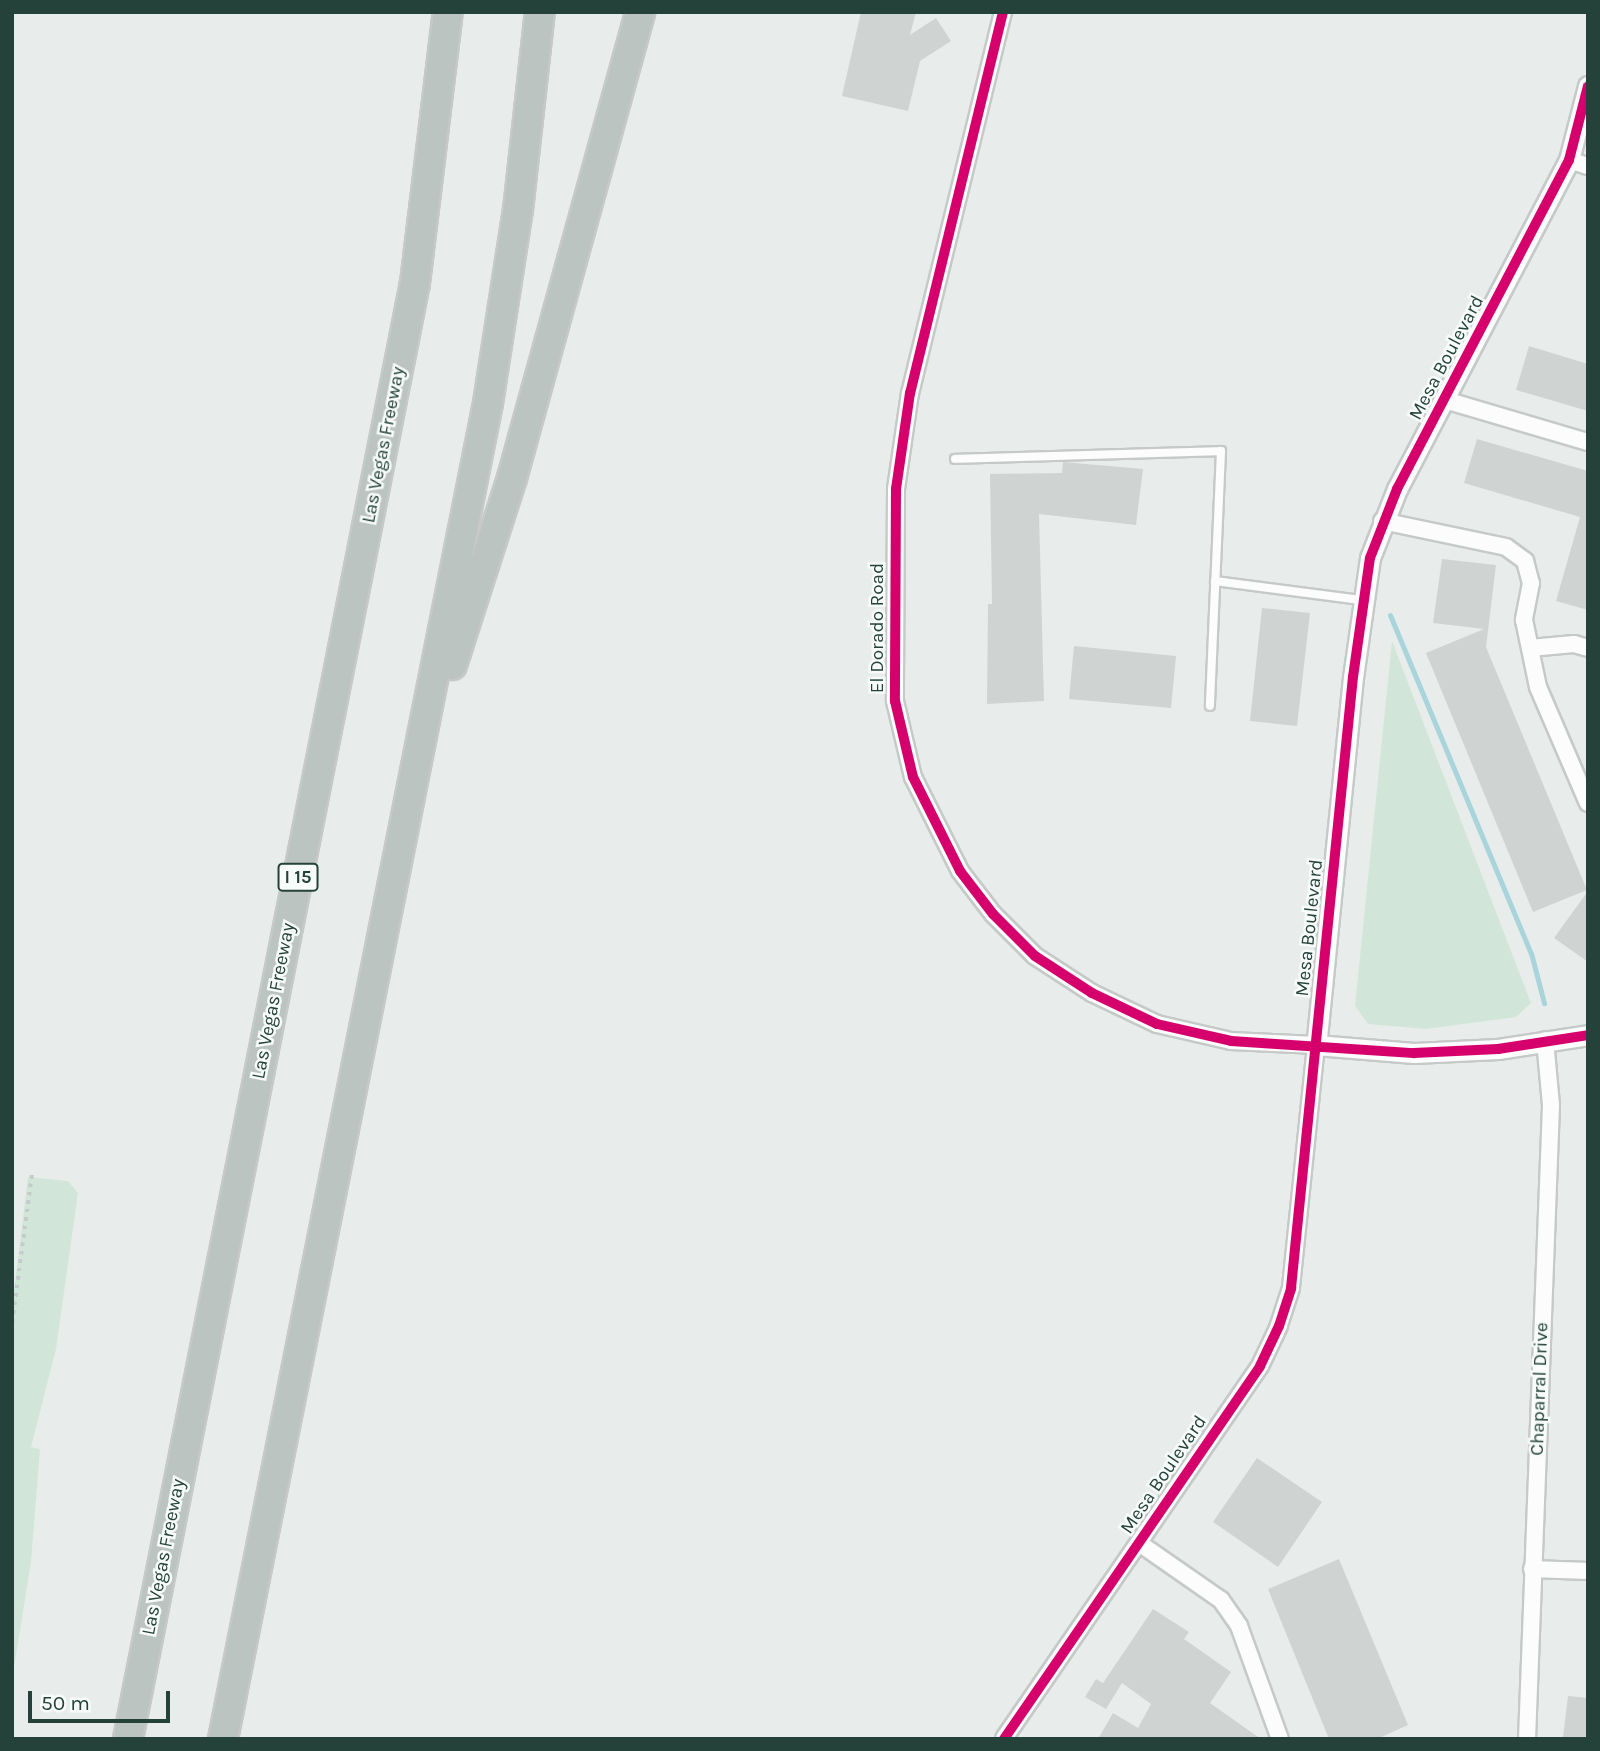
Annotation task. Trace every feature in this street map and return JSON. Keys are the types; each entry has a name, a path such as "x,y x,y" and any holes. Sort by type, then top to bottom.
{"highway":[{"name":"Las Vegas Freeway","path":"128,1739 410,310 448,12"},
{"path":"223,1739 488,403 540,12"},
{"path":"412,790 512,478 640,12"}],"street":[{"name":"El Dorado Road","path":"1003,12 910,393 896,489 895,701 913,777 960,871 993,914 1047,963 1092,993 1157,1024 1231,1041 1316,1045"},
{"name":"Mesa Boulevard","path":"1004,1739 1260,1366 1279,1326 1291,1287 1361,600 1382,521 1445,400 1579,163 1588,86"},
{"path":"1445,400 1588,442"},
{"path":"1382,521 1506,547 1525,561 1531,583 1524,621 1538,687 1588,803"},
{"path":"1530,648 1574,644 1588,648"},
{"path":"1316,1045 1414,1053 1498,1049 1588,1035"},
{"name":"Chaparral Drive","path":"1527,1739 1551,1105 1545,1040"},
{"path":"1139,1543 1227,1609 1239,1626 1280,1739"},
{"path":"1532,1569 1588,1571"}],"lane":[{"path":"955,460 1221,451 1210,706"},
{"path":"1215,581 1361,600"}],"path":[{"path":"12,1322 32,1173"}],"green space":[{"path":"1392,641 1531,1003 1516,1017 1426,1029 1368,1024 1355,1006"},
{"path":"28,1177 68,1181 78,1193 56,1349 31,1447 40,1449 31,1562 12,1680 12,1308"}],"building":[{"path":"861,12 916,12 910,35 936,18 951,41 920,61 908,111 842,96"},
{"path":"1529,346 1588,364 1588,411 1516,390"},
{"path":"1477,439 1588,471 1588,610 1556,601 1580,517 1464,483"},
{"path":"1063,462 1143,469 1136,525 1039,514 1044,701 987,704 988,604 992,604 990,474 1062,473"},
{"path":"1442,559 1496,565 1486,647 1587,890 1533,912 1426,653 1484,629 1433,623"},
{"path":"1262,608 1310,613 1297,726 1250,721"},
{"path":"1074,646 1176,656 1171,708 1069,699"},
{"path":"1588,891 1588,962 1554,938"},
{"path":"1257,1458 1322,1502 1278,1567 1213,1522"},
{"path":"1339,1559 1408,1725 1377,1739 1329,1739 1268,1589"},
{"path":"1153,1609 1189,1632 1184,1639 1231,1672 1210,1703 1261,1739 1098,1739 1113,1713 1138,1728 1151,1704 1122,1683 1106,1709 1085,1697 1096,1679 1103,1683"},
{"path":"1568,1696 1588,1698 1588,1739 1563,1737"}],"waterway":[{"path":"1390,615 1531,953 1544,1003"}],"cycle path":[{"path":"1003,12 910,393 896,489 895,701 913,777 960,871 993,914 1035,956 1092,993 1157,1024 1231,1041 1414,1053 1498,1049 1588,1035"},
{"path":"1004,1739 1260,1366 1279,1326 1291,1288 1353,677 1370,558 1397,489 1569,160 1588,86"}]}
